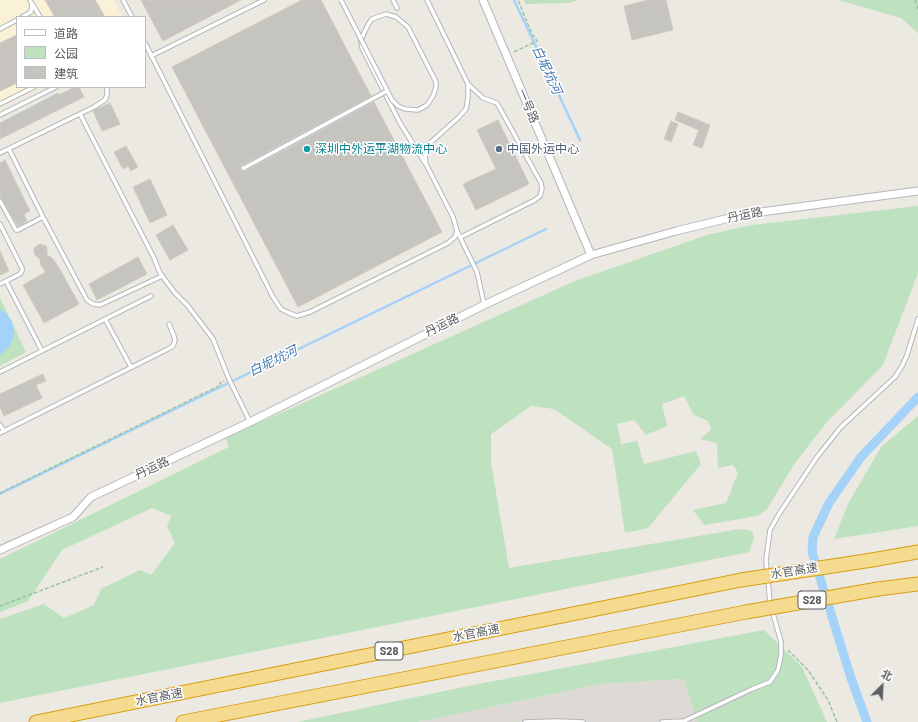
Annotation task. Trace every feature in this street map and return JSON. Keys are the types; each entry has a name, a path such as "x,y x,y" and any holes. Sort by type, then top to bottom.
{"highway":[{"name":"水官高速","path":"36,722 741,580 918,552"},
{"name":"S28","path":"182,722 746,612 878,589 918,584"}],"street":[{"name":"一号路","path":"483,0 591,256"},
{"name":"丹运路","path":"0,550 73,517 91,497 250,422 484,304 591,256 676,231 746,214 918,191"}],"lane":[{"path":"30,0 39,16"},
{"path":"123,0 131,16"},
{"path":"151,56 264,0"},
{"path":"341,0 387,91 392,100 398,106 405,109 418,110 427,105 433,96 436,82 408,27 401,20 386,14 376,17 369,23 363,35 360,42 362,48 400,123 426,164 453,217 457,231 478,272 484,304"},
{"path":"393,0 397,8"},
{"path":"427,0 468,84 483,98 498,103 541,183 542,189 540,196 535,200 461,237"},
{"path":"24,16 31,12 32,4"},
{"path":"0,30 16,21"},
{"path":"146,45 273,297 281,309 298,316 310,312 448,243 455,237 457,231"},
{"path":"426,164 425,156 429,144 466,109 468,84"},
{"path":"0,104 32,88"},
{"path":"0,115 54,88"},
{"path":"0,153 80,114 105,100 107,96 107,88"},
{"path":"244,168 387,91"},
{"path":"80,114 162,276 175,293 188,306 213,339 229,379 250,422"},
{"path":"9,149 43,218 87,300 93,304 100,305 162,276"},
{"path":"0,201 16,230 43,218"},
{"path":"0,224 22,268 20,274 0,284"},
{"path":"6,281 42,351"},
{"path":"0,372 151,296"},
{"path":"105,319 131,367"},
{"path":"662,722 684,721 770,682 778,670 781,655 781,642 770,604 766,560 770,530 817,457 841,427 896,377 907,356 918,319"},
{"path":"0,425 2,432 168,349 173,346 174,336 169,324"},
{"path":"525,722 583,722"}],"path":[{"path":"507,56 537,41 532,34 518,0"},
{"path":"915,0 918,9"},
{"path":"0,493 221,385 220,383"},
{"path":"0,606 103,567"},
{"path":"781,642 808,670 828,700 837,722"}],"shaded area":[{"path":"0,0 114,0 122,16 16,16 16,88 40,88 0,108"},
{"path":"684,679 697,722 418,722 601,684"}],"green space":[{"path":"524,0 579,0 568,3 526,4"},
{"path":"838,0 918,0 918,33 901,18"},
{"path":"918,206 918,273 883,365 826,423 795,463 767,509 757,516 704,525 693,510 726,503 738,473 733,465 718,468 717,443 700,439 711,430 708,421 694,415 684,396 662,404 667,426 646,435 634,420 617,424 621,444 637,441 644,464 696,451 701,464 648,528 625,533 612,449 554,409 531,406 491,434 491,463 509,568 740,529 752,531 754,538 749,552 0,703 0,619 44,604 64,618 94,605 101,589 140,570 151,575 175,543 167,526 171,516 152,508 62,550 28,601 0,612 0,559 229,447 225,438 575,281 707,235 752,225"},
{"path":"0,298 26,352 0,366"},
{"path":"918,416 918,526 834,539 848,504 881,447"},
{"path":"764,630 802,667 827,722 697,722 684,679 601,684 418,722 298,722 468,686"}],"water":[{"path":"0,309 7,314 12,321 14,330 13,339 9,347 0,355"}],"building":[{"path":"45,0 95,0 104,16 54,16"},
{"path":"141,0 241,0 163,41"},
{"name":"深圳中外运平湖物流中心","path":"302,0 321,0 371,96 242,165 241,170 246,171 374,102 442,232 298,307 172,67"},
{"path":"648,0 666,0 673,30 632,40 624,6"},
{"path":"16,35 16,83 0,91 0,43"},
{"path":"73,88 80,88 84,97 0,139 0,123 58,93 59,95"},
{"path":"110,103 120,124 102,131 93,111"},
{"path":"678,112 710,125 702,148 693,145 699,130 675,120"},
{"name":"中国外运中心","path":"498,120 529,184 476,210 463,184 496,169 477,130"},
{"path":"671,121 678,124 671,142 664,139"},
{"path":"126,146 138,167 131,171 128,166 123,169 114,152"},
{"path":"5,160 30,211 24,214 27,221 18,226 0,196 0,163"},
{"path":"150,179 167,215 150,223 133,187"},
{"path":"173,225 188,250 170,260 156,235"},
{"path":"40,244 46,246 47,255 52,258 58,266 79,304 44,323 23,285 46,272 41,266 40,259 34,252 34,248"},
{"path":"0,251 9,271 0,275"},
{"path":"138,257 147,274 97,300 89,284"},
{"path":"43,374 46,381 36,385 42,398 4,416 0,407 0,394"}],"waterway":[{"name":"白坭坑河","path":"514,0 580,140"},
{"name":"白坭坑河","path":"0,494 546,229"},
{"path":"867,722 851,678 812,552 813,537 829,503 861,457 918,397"}],"place":[{"name":"深圳中外运平湖物流中心","path":"307,149"},
{"name":"中国外运中心","path":"499,149"}]}
